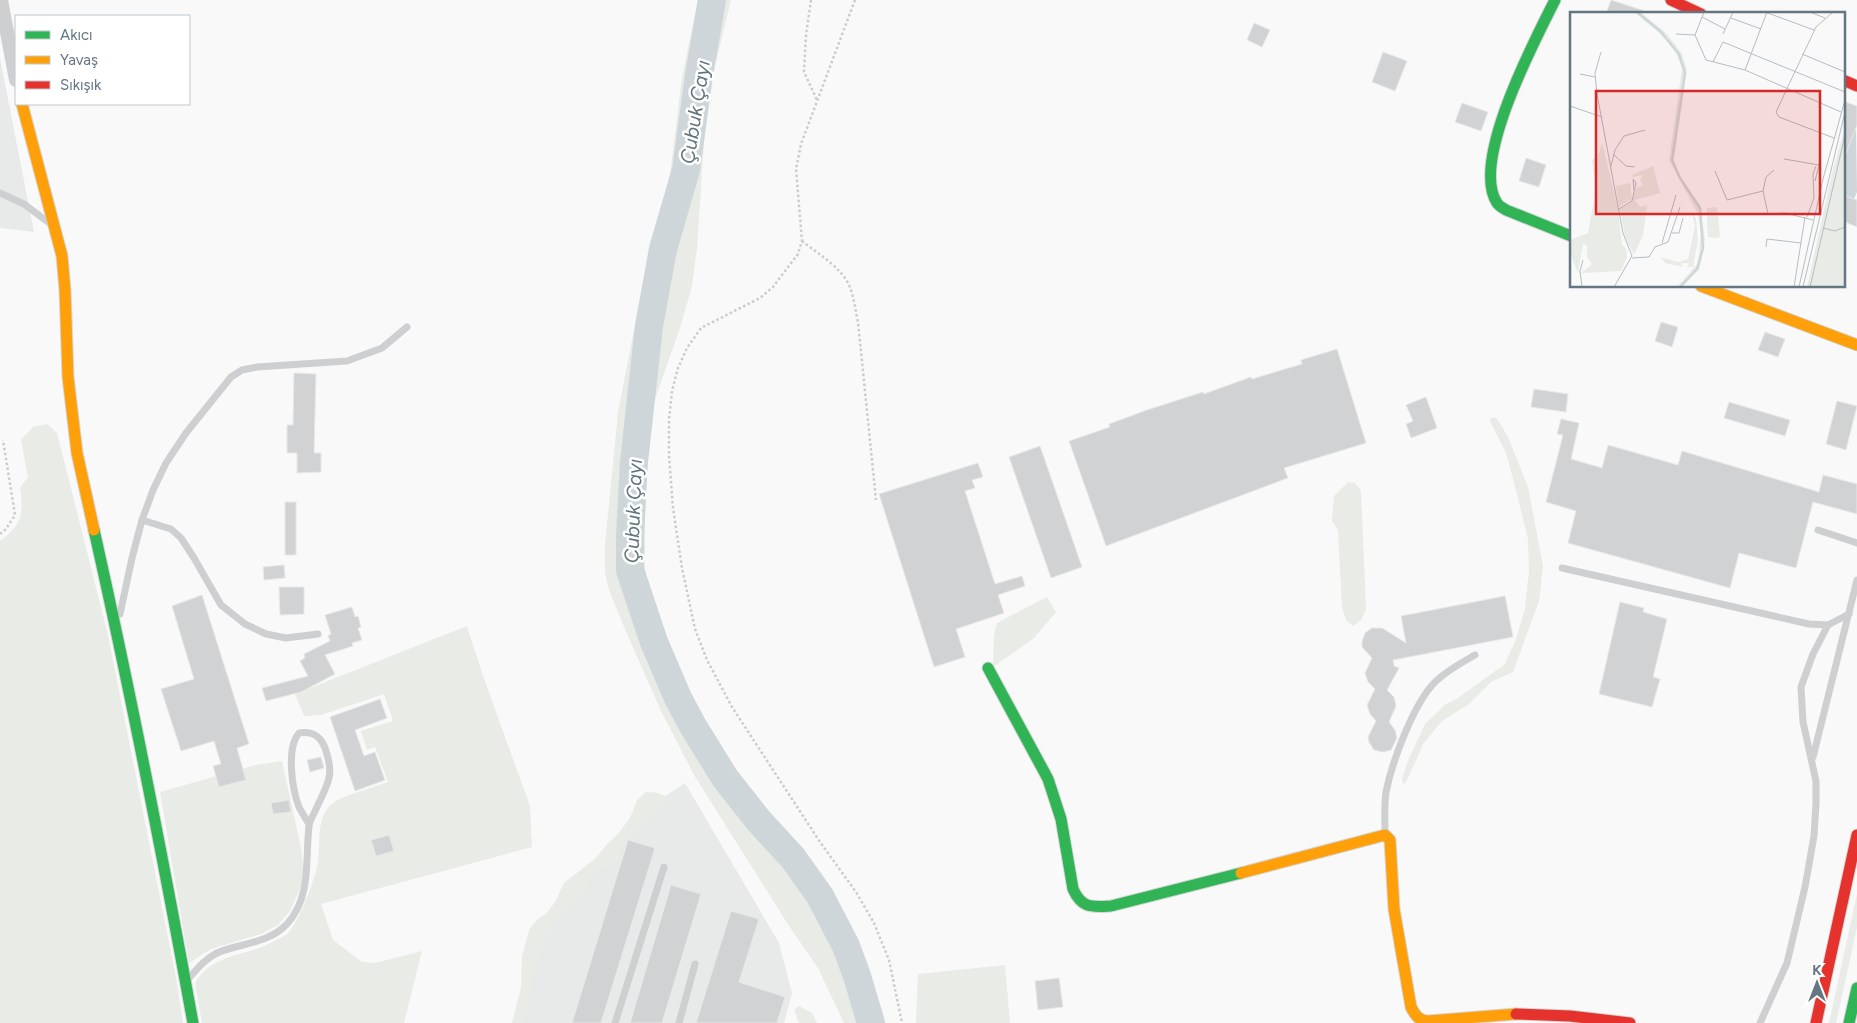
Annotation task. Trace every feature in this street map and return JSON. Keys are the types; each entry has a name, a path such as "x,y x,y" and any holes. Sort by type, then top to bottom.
{"street":[{"path":"1,0 15,75"},
{"path":"1555,0 1510,97 1493,151 1491,186 1497,203 1506,210 1570,236"},
{"path":"1671,0 1697,12"},
{"path":"1844,80 1857,86"},
{"path":"22,105 62,256 68,378 77,453 164,864 193,1023"},
{"path":"1706,288 1857,344"},
{"path":"988,668 1048,779 1061,818 1072,889 1083,904 1094,907 1111,906 1385,834 1390,840 1394,909 1411,1008 1415,1015 1424,1021 1434,1022 1505,1014 1536,1014 1568,1015 1630,1023"},
{"path":"1816,1023 1857,835"},
{"path":"1849,1023 1857,988"}],"lane":[{"path":"0,193 24,204 55,227"},
{"path":"116,631 132,558 142,520 153,490 166,463 186,433 231,377 242,370 258,367 347,361 382,348 407,327"},
{"path":"142,520 171,529 181,538 221,605 245,624 266,634 286,638 318,634"},
{"path":"1818,530 1857,542"},
{"path":"1562,568 1792,621 1828,625 1849,614"},
{"path":"1812,760 1857,580"},
{"path":"1760,1023 1787,963 1805,887 1814,836 1816,781 1804,722 1801,687 1813,654 1828,625"},
{"path":"1385,834 1384,814 1390,777 1413,717 1424,695 1448,670 1475,656"},
{"path":"186,982 204,961 218,953 272,936 286,924 296,911 303,893 308,869 309,824 330,779 331,766 322,740 314,734 306,732 298,733 291,752 295,793 299,807 309,824"},
{"path":"615,1023 664,868"},
{"path":"678,1023 695,964"}],"path":[{"path":"812,0 806,35 804,72 817,100"},
{"path":"855,0 801,144 796,169 802,241 798,254 774,287 760,298 701,328 687,348 672,391 669,419 669,456 673,508 682,568 695,629 707,660 732,707 820,842 856,892 874,922 888,960 902,1023"},
{"path":"802,241 840,272 848,283 852,296 858,322 876,500"},
{"path":"0,534 16,515 3,440"}],"shaded area":[{"path":"698,0 731,0 711,83 705,127 697,248 692,286 680,328 654,402 648,446 645,497 645,571 659,634 678,678 698,714 739,779 835,903 851,929 863,960 877,1023 844,1023 818,968 789,926 694,775 661,711 624,627 609,590 605,573 605,545 618,412 639,304 667,200 682,77"},
{"path":"0,58 34,232 0,228"},
{"path":"1856,128 1857,192 1854,199 1844,195 1844,157"},
{"path":"1494,417 1498,420 1508,437 1528,487 1543,566 1539,601 1513,672 1491,682 1469,704 1442,721 1423,744 1404,785 1402,779 1408,761 1425,724 1446,704 1458,698 1505,664 1516,639 1525,609 1529,571 1528,539 1506,453 1491,423 1490,419"},
{"path":"47,424 57,433 108,635 177,983 183,1023 0,1023 0,541 13,530 20,518 22,505 20,488 28,477 21,440 33,427"},
{"path":"1348,482 1355,483 1361,491 1366,609 1361,620 1353,626 1346,620 1342,608 1338,530 1332,521 1334,496"},
{"path":"1047,597 1056,612 1034,638 993,667 994,635 997,623"},
{"path":"467,626 530,806 532,847 321,904 333,940 362,962 375,963 422,951 404,1023 202,1023 195,983 202,973 221,960 254,950 283,937 293,926 314,878 318,862 321,822 328,808 334,802 345,797 388,782 375,747 367,750 361,731 393,721 384,694 321,715 304,716 295,694"},
{"path":"282,761 303,865 302,884 296,898 290,911 278,925 261,934 211,949 189,963 160,792 256,765"},
{"path":"685,783 779,943 792,993 784,1023 519,1023 528,935 652,805"},
{"path":"646,792 659,793 666,797 667,803 665,808 626,840 620,857 612,866 598,870 571,910 563,914 554,925 540,956 524,1023 512,1023 521,988 522,956 530,928 547,913 555,902 564,883 596,858 618,834 630,818 637,800"},
{"path":"1857,894 1857,927 1836,1023 1829,1023"},
{"path":"1005,965 1010,1023 916,1023 918,974"},
{"path":"799,1006 812,1013 817,1023 799,1023 794,1010"}],"building":[{"path":"1611,0 1648,12 1607,12"},
{"path":"1254,23 1270,30 1262,47 1247,40"},
{"path":"1383,52 1407,61 1395,91 1372,82"},
{"path":"1844,101 1857,106 1857,125 1844,158"},
{"path":"1462,103 1488,112 1481,131 1455,122"},
{"path":"1526,158 1546,165 1539,187 1519,181"},
{"path":"1844,195 1857,200 1857,227 1844,221"},
{"path":"1661,322 1678,327 1672,347 1655,341"},
{"path":"1765,332 1785,339 1778,357 1758,350"},
{"path":"1337,349 1366,443 1284,468 1288,478 1106,546 1069,441 1110,427 1109,424 1147,410 1203,392 1204,394 1251,377 1252,379 1302,364 1301,360"},
{"path":"294,373 316,374 314,453 321,453 321,472 297,473 297,453 287,453 287,425 293,425"},
{"path":"1534,389 1568,394 1566,412 1531,407"},
{"path":"1426,397 1437,428 1411,438 1406,424 1413,421 1406,405"},
{"path":"1837,401 1857,406 1846,450 1826,444"},
{"path":"1729,402 1790,420 1785,436 1724,418"},
{"path":"1561,419 1579,423 1571,459 1602,468 1608,445 1678,465 1682,451 1819,492 1823,475 1857,484 1857,514 1813,502 1796,568 1739,553 1730,588 1568,543 1576,511 1546,502 1563,435 1557,434"},
{"path":"1040,446 1082,567 1051,578 1009,457"},
{"path":"978,463 983,477 972,480 975,488 965,491 995,584 1022,576 1025,586 998,595 1004,613 956,629 965,657 934,667 879,494"},
{"path":"285,502 296,502 296,555 285,555"},
{"path":"284,565 285,578 264,580 263,567"},
{"path":"279,587 304,587 304,614 280,615"},
{"path":"202,595 249,744 237,748 246,780 219,787 213,766 221,764 214,741 181,751 161,689 194,679 172,606"},
{"path":"1505,596 1513,637 1393,660 1394,666 1399,668 1387,690 1394,697 1396,706 1389,722 1395,730 1397,738 1391,750 1383,752 1374,750 1368,737 1376,721 1370,714 1367,705 1375,689 1368,682 1365,673 1372,658 1362,647 1365,633 1372,628 1382,628 1406,643 1401,616"},
{"path":"1620,602 1644,608 1643,612 1667,619 1653,677 1660,679 1652,707 1599,694"},
{"path":"352,607 355,617 358,616 361,627 358,628 362,640 352,643 353,646 325,655 335,674 301,692 266,701 262,688 308,676 300,661 305,658 304,654 330,641 328,636 331,634 325,615"},
{"path":"380,699 387,718 355,730 364,756 375,752 385,780 355,791 330,717"},
{"path":"321,757 324,768 310,772 307,760"},
{"path":"289,800 291,812 273,814 271,803"},
{"path":"389,835 394,851 376,856 371,840"},
{"path":"628,840 655,848 601,1023 572,1023"},
{"path":"671,885 701,894 662,1023 630,1023"},
{"path":"731,911 759,919 739,982 785,997 777,1023 696,1023"},
{"path":"1059,978 1063,1007 1038,1010 1035,981"}],"waterway":[{"name":"Çubuk Çayı","path":"712,0 699,75 686,170 663,249 649,326 634,462 630,570 654,642 678,698 725,778 759,821 793,858 820,896 846,946 871,1023"}],"traffic: fast":[{"path":"1555,0 1508,101 1498,131 1492,160 1491,184 1497,203 1502,208 1570,236"},
{"path":"94,530 146,776 193,1023"},
{"path":"988,668 1048,779 1061,819 1073,889 1080,900 1093,906 1111,906 1241,873"},
{"path":"1849,1023 1857,988"}],"traffic: slow":[{"path":"22,105 62,256 68,377 77,453 94,530"},
{"path":"1706,288 1857,345"},
{"path":"1241,873 1385,835 1390,840 1394,909 1411,1007 1416,1015 1420,1019 1428,1021 1516,1014"}],"traffic: jam":[{"path":"1671,0 1697,12"},
{"path":"1844,80 1857,86"},
{"path":"1816,1023 1857,835"},
{"path":"1516,1014 1570,1016 1630,1023"}]}
